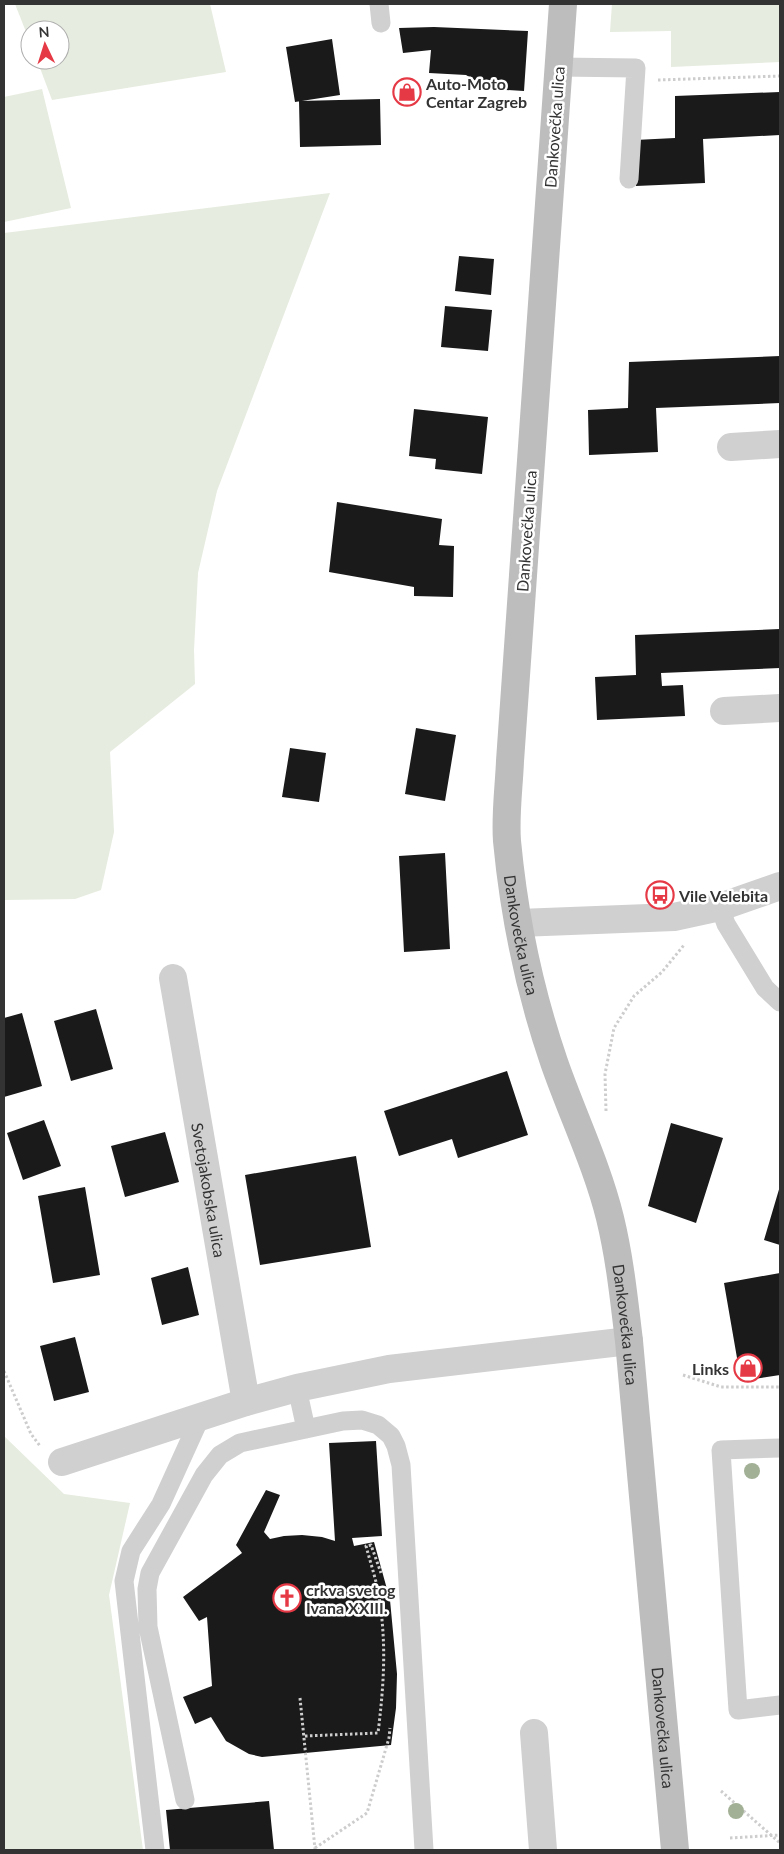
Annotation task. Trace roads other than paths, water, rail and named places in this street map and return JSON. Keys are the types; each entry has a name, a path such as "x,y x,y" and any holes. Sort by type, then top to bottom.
{"main road":[{"name":"Dankovečka ulica","path":"563,4 507,839 519,923 540,1012 554,1061 610,1217 619,1261 629,1341 675,1850"}],"street":[{"path":"731,447 780,444"},
{"path":"724,711 780,708"},
{"path":"519,923 674,917 720,907 780,886"},
{"name":"Svetojakobska ulica","path":"173,978 246,1402"},
{"path":"62,1462 246,1402 297,1388 389,1369 629,1341"},
{"path":"534,1733 543,1850"}],"lane":[{"path":"379,4 381,23"},
{"path":"558,67 636,68 629,179"},
{"path":"720,907 726,924 765,988 780,1002"},
{"path":"297,1388 306,1429"},
{"path":"155,1850 124,1581 131,1551 162,1504 200,1418"},
{"path":"185,1800 148,1627 147,1589 150,1573 204,1475 220,1455 240,1443 343,1421 362,1420 378,1425 391,1436 401,1465 424,1850"},
{"path":"780,1448 721,1450 738,1710 780,1705"}],"place":[{"name":"Auto-Moto Centar Zagreb","path":"407,92"},
{"name":"Vile Velebita","path":"660,895"},
{"name":"Links","path":"748,1368"},
{"name":"crkva svetog Ivana XXIII.","path":"287,1598"}]}
